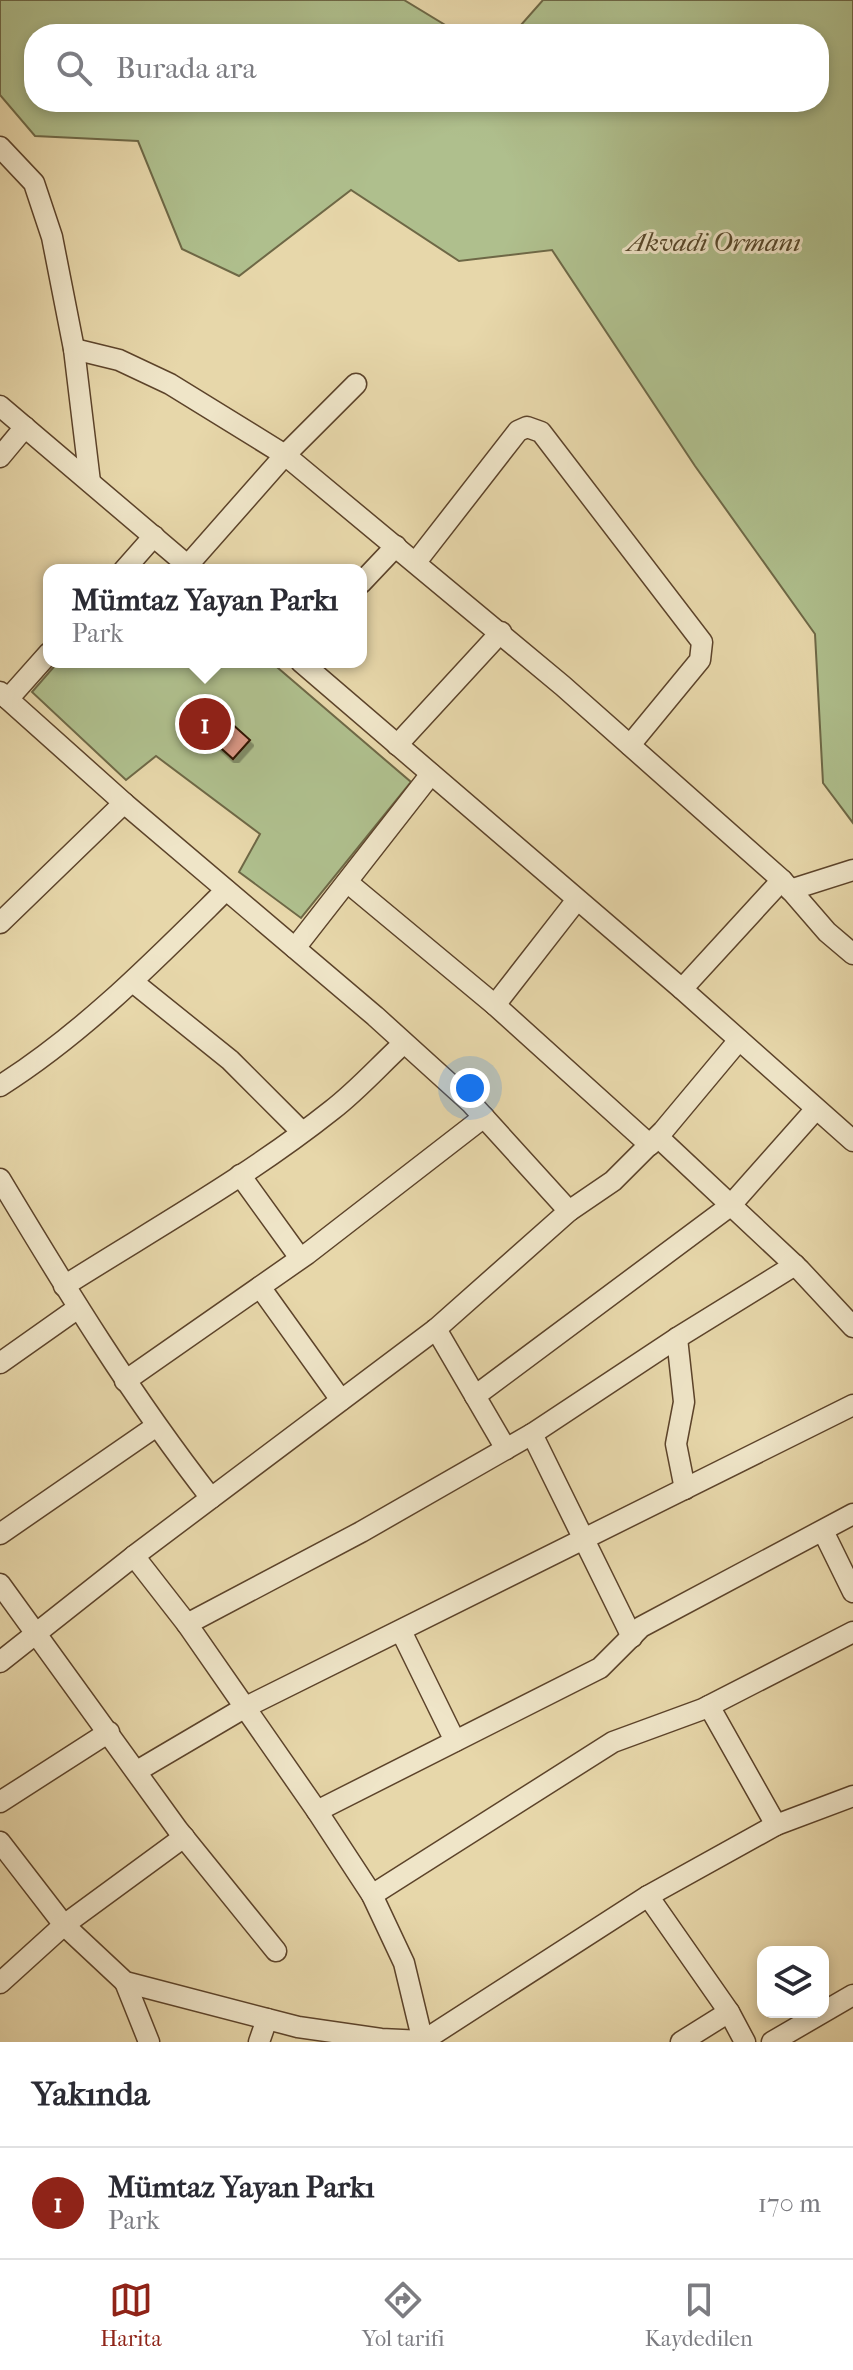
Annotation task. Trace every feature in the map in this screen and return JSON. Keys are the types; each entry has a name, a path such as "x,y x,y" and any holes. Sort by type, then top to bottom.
{"street":[{"path":"1,149 34,183 52,237 74,349 90,482"},
{"path":"74,349 119,360 170,384 285,455 501,632 630,745 786,885 827,932 853,954"},
{"path":"194,564 285,455 356,384"},
{"path":"0,406 186,564"},
{"path":"0,457 25,427"},
{"path":"416,562 518,431 527,427 541,432 702,642 700,660 630,745"},
{"path":"129,564 154,536"},
{"path":"367,577 396,546"},
{"path":"397,745 501,632"},
{"path":"43,659 4,695 124,803 404,1043 484,1117 569,1211"},
{"path":"308,668 682,989 853,1141"},
{"path":"295,948 431,774"},
{"path":"4,912 124,803"},
{"path":"682,989 786,885 853,870"},
{"path":"347,882 730,1206 795,1265 853,1327"},
{"path":"0,1086 82,1026 133,982 226,890"},
{"path":"495,1005 576,901"},
{"path":"133,982 230,1060 302,1132"},
{"path":"0,1662 134,1556 436,1329 569,1211 613,1181 654,1141 739,1040"},
{"path":"64,1286 240,1175 302,1132 334,1108 404,1043"},
{"path":"475,1396 730,1206 816,1109"},
{"path":"125,1381 300,1258 484,1117"},
{"path":"240,1175 300,1258"},
{"path":"0,1179 64,1286 155,1427 211,1498"},
{"path":"187,1624 361,1532 532,1434 795,1265"},
{"path":"260,1287 341,1400"},
{"path":"0,1363 78,1308"},
{"path":"436,1329 506,1449"},
{"path":"677,1338 684,1402 676,1444 685,1489"},
{"path":"137,1771 244,1708 853,1405"},
{"path":"0,1534 155,1427"},
{"path":"532,1434 632,1637"},
{"path":"317,1811 600,1668 641,1627 853,1514"},
{"path":"823,1531 853,1592"},
{"path":"134,1556 187,1624 372,1895 404,1963 423,2042"},
{"path":"0,1584 184,1837 276,1951"},
{"path":"401,1631 455,1741"},
{"path":"372,1895 613,1742 709,1706 853,1632"},
{"path":"709,1706 776,1825"},
{"path":"0,1802 109,1732"},
{"path":"125,1982 298,2027 423,2042 648,1896 776,1825 853,1796"},
{"path":"0,1983 64,1925 184,1837"},
{"path":"0,1842 64,1925 125,1982 149,2042"},
{"path":"648,1896 729,2012 745,2042"},
{"path":"772,2042 853,1995"},
{"path":"681,2042 729,2012"},
{"path":"259,2042 267,2019"}],"green space":[{"name":"Akvadi Ormanı","path":"0,0 404,0 444,24 24,24 24,112 829,112 829,24 522,24 543,0 853,0 853,823 823,783 815,634 695,466 552,250 459,261 351,190 239,276 182,249 138,141 35,136 0,95"},
{"path":"53,668 278,668 411,782 301,918 239,872 260,834 156,756 126,780 32,692"}],"building":[{"path":"231,723 250,740 233,759 214,742"}],"place":[{"name":"Mümtaz Yayan Parkı","path":"205,724"}]}
